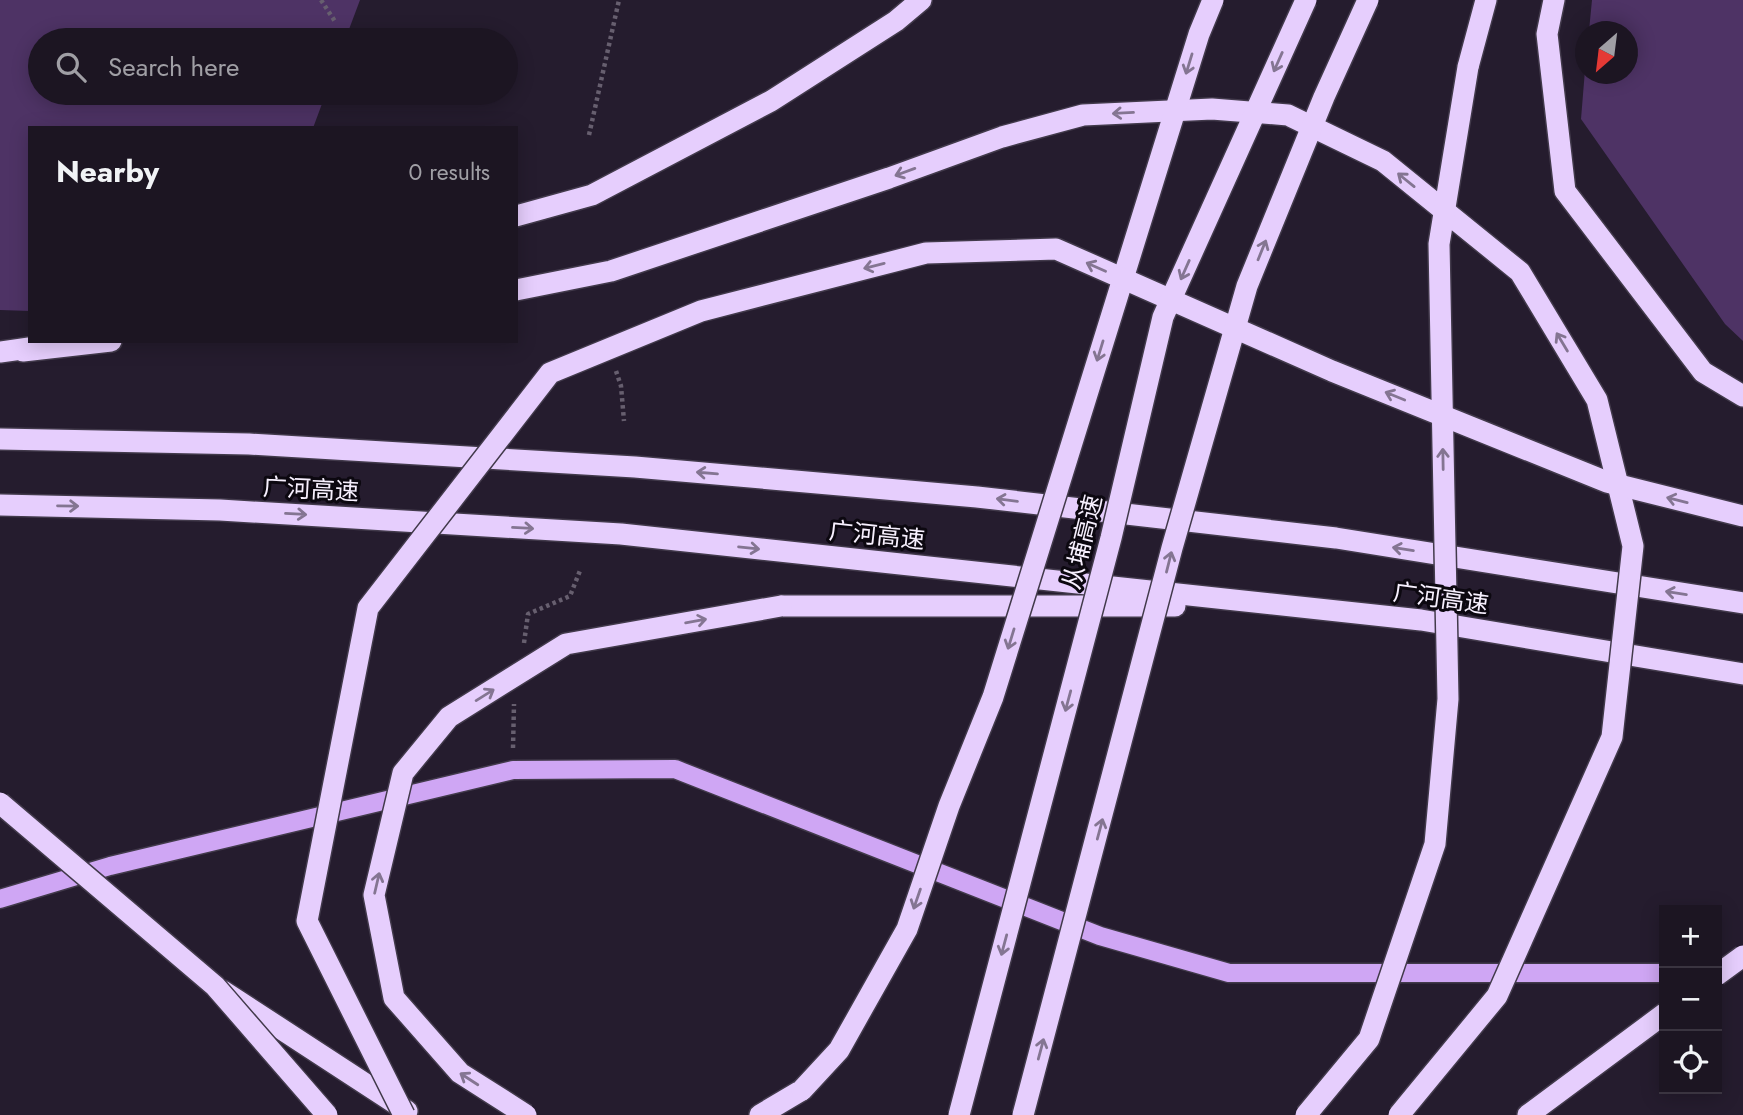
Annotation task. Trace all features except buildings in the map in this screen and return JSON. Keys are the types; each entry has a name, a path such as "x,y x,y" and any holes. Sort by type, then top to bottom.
{"highway":[{"path":"518,215 592,195 771,101 896,21 921,0"},
{"path":"760,1115 802,1090 839,1050 907,929 949,806 993,697 1199,34 1213,0"},
{"name":"从埔高速","path":"959,1115 1111,538 1163,317 1307,0"},
{"path":"1023,1115 1172,548 1247,286 1324,97 1368,0"},
{"path":"1306,1115 1370,1039 1435,844 1448,699 1439,244 1468,67 1486,0"},
{"path":"1554,0 1547,34 1564,191 1703,372 1743,396"},
{"path":"518,290 611,271 889,178 1002,137 1083,115 1212,109 1288,115 1383,161 1520,272 1597,400 1633,546 1612,737 1497,996 1399,1115"},
{"path":"404,1115 307,921 368,608 550,373 701,311 926,253 1056,249 1332,370 1606,482 1743,516"},
{"path":"23,351 51,343"},
{"path":"0,352 93,343"},
{"name":"广河高速","path":"0,439 277,446 635,467 976,497 1336,538 1743,603"},
{"name":"广河高速","path":"0,505 220,510 621,534 1421,620 1743,674"},
{"path":"526,1115 460,1073 394,998 374,895 403,773 449,717 566,644 781,606 1288,606"},
{"path":"0,803 215,986 413,1115"},
{"path":"1722,971 1743,956"},
{"path":"215,986 327,1115"},
{"path":"1528,1115 1659,1018"}],"main road":[{"path":"0,899 110,866 513,770 675,769 1100,936 1229,974 1659,973"},
{"path":"1722,974 1743,973"}],"path":[{"path":"321,0 336,23"},
{"path":"589,135 619,0"}],"shaded area":[{"path":"0,0 360,0 350,28 28,28 28,105 322,105 314,126 28,126 28,311 0,310"},
{"path":"1592,0 1743,0 1743,341 1725,324 1581,119 1584,84 1638,84 1638,21 1590,21"}]}
